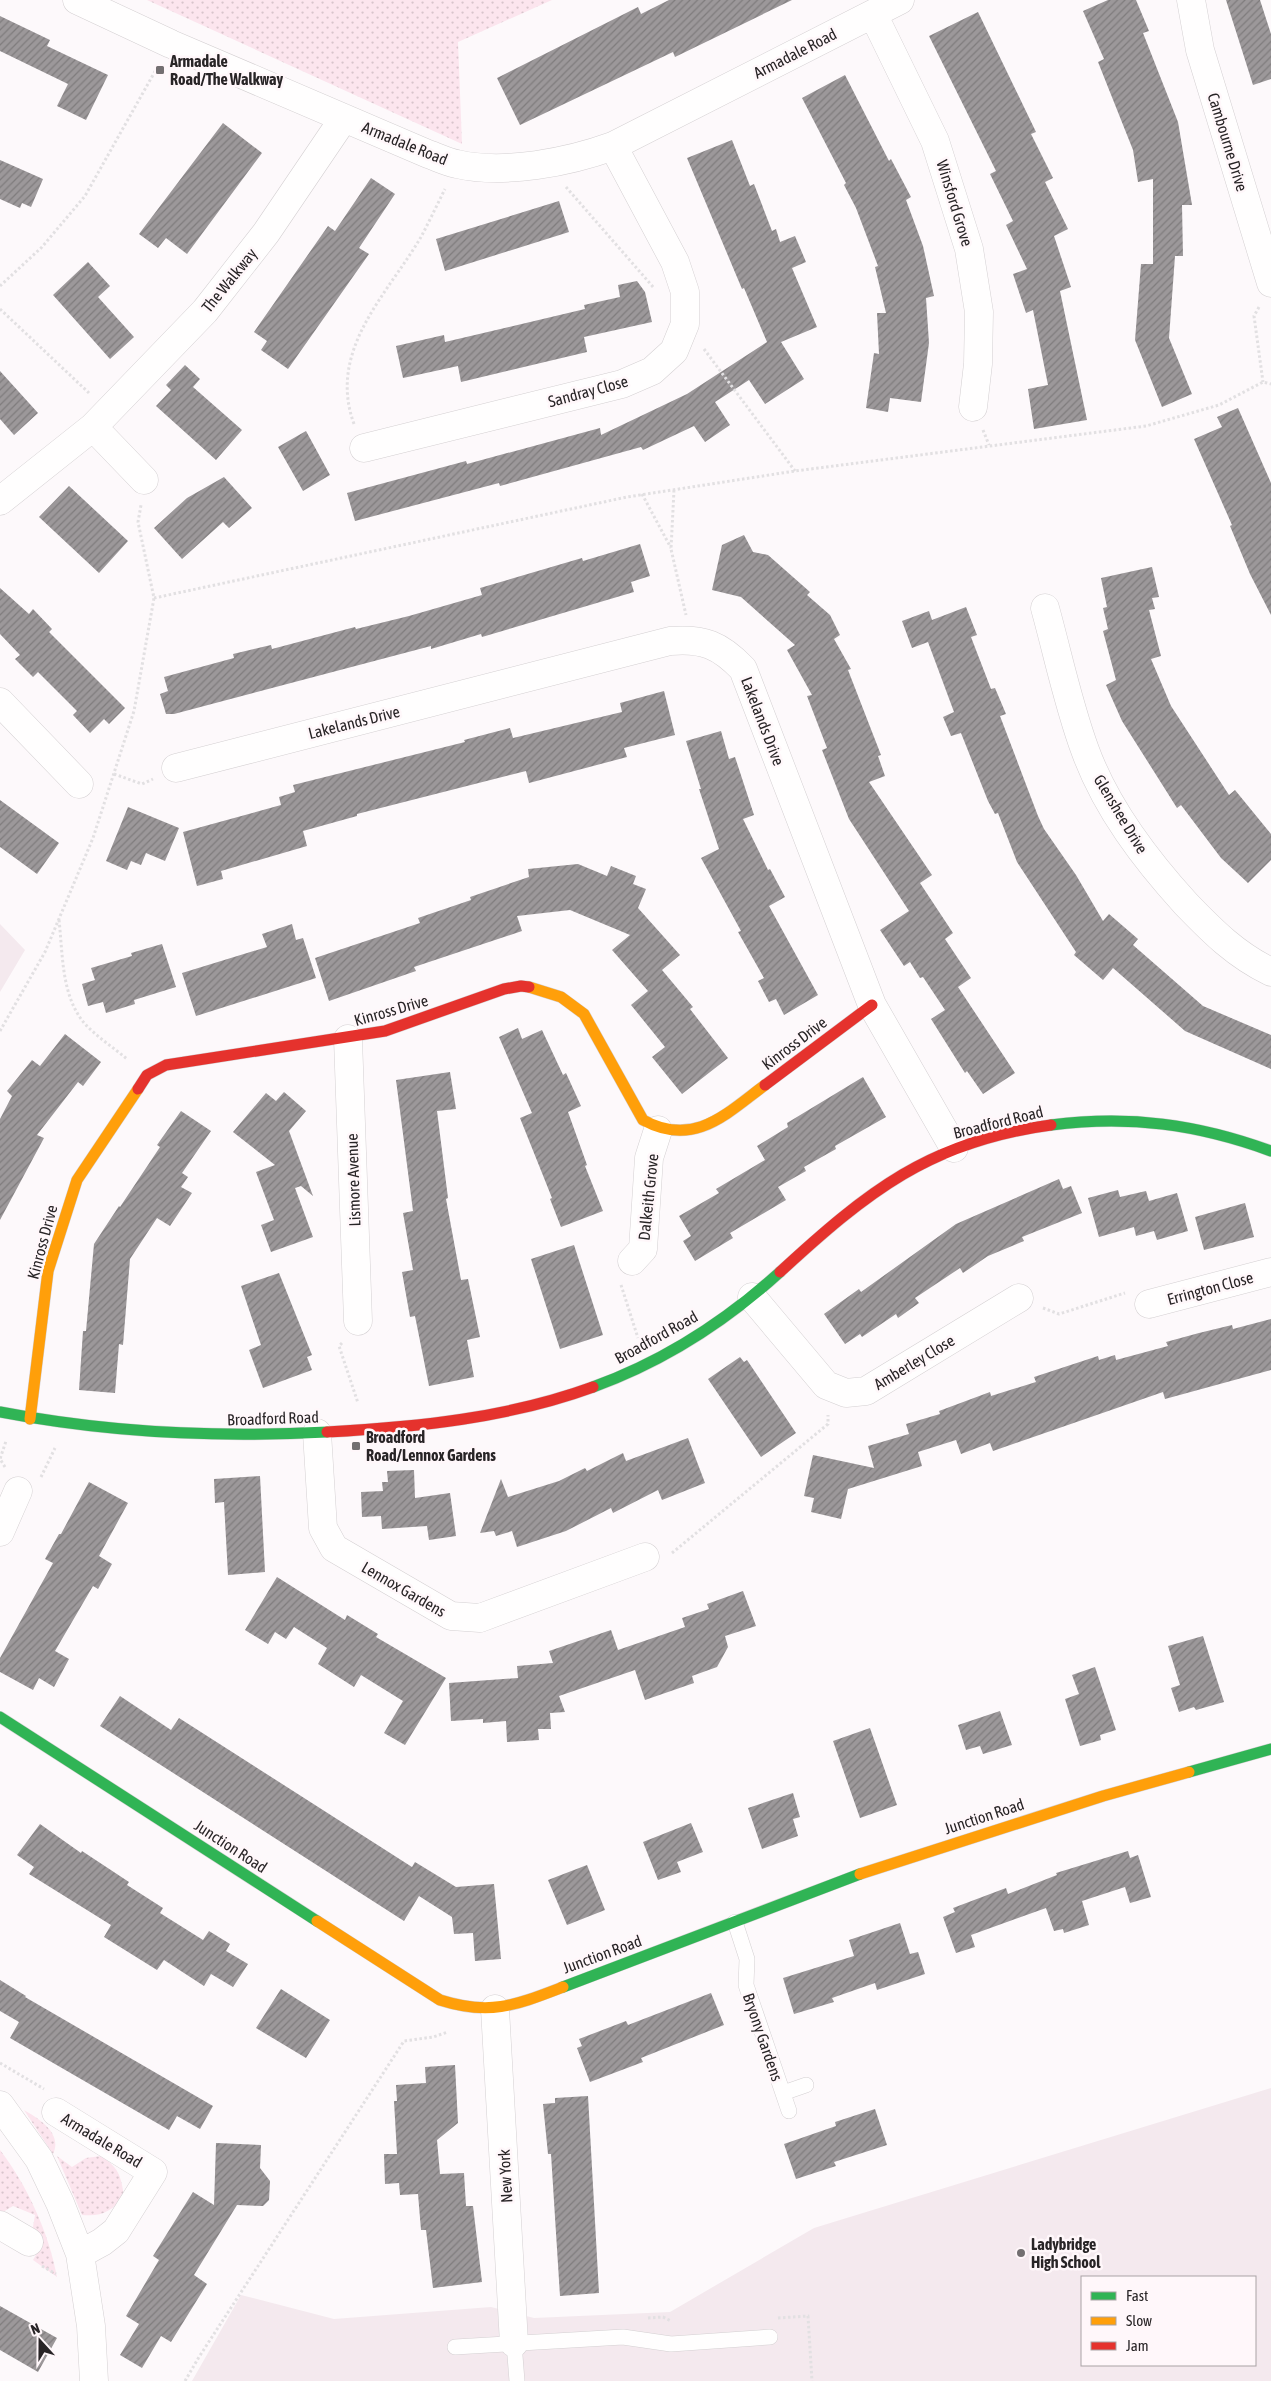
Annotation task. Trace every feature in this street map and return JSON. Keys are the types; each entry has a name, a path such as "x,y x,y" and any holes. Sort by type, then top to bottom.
{"street":[{"name":"Armadale Road","path":"77,0 171,44 428,154 458,164 507,166 546,164 582,157 613,146 900,0"},
{"name":"Cambourne Drive","path":"1191,0 1200,50 1267,292"},
{"name":"Winsford Grove","path":"873,14 935,141 969,249 979,312 978,364 973,407"},
{"name":"The Walkway","path":"0,502 101,419 205,311 266,233 344,118"},
{"name":"Sandray Close","path":"364,448 622,384 652,371 674,351 685,324 685,292 675,262 613,146"},
{"path":"101,419 144,480"},
{"name":"Glenshee Drive","path":"1045,608 1085,751 1108,800 1135,843 1172,889 1221,940 1254,964 1271,972"},
{"name":"Lakelands Drive","path":"176,768 670,641 692,639 713,645 730,655 743,669 872,1005 954,1148"},
{"path":"0,702 80,784"},
{"name":"Kinross Drive","path":"30,1419 48,1270 77,1180 147,1076 156,1069 166,1065 385,1032 504,989 521,986 538,989 561,997 584,1014 643,1120 658,1130 688,1131 714,1123 872,1005"},
{"name":"Lismore Avenue","path":"348,1039 358,1321"},
{"name":"Broadford Road","path":"0,1412 66,1425 232,1436 367,1430 493,1416 550,1402 603,1384 701,1332 752,1297 854,1207 890,1181 954,1148 1012,1132 1063,1123 1112,1121 1157,1123 1206,1129 1250,1142 1271,1151"},
{"name":"Dalkeith Grove","path":"632,1261 643,1249 649,1158 658,1130"},
{"name":"Errington Close","path":"1149,1304 1271,1272"},
{"path":"752,1297 826,1385"},
{"name":"Amberley Close","path":"826,1385 846,1393 866,1391 1019,1298"},
{"name":"Lennox Gardens","path":"317,1433 323,1528 334,1548 451,1616 480,1618 645,1557"},
{"path":"0,1532 18,1492"},
{"name":"Junction Road","path":"0,1717 440,2000 467,2009 495,2009 525,2001 899,1860 1103,1796 1271,1749"},
{"name":"New York","path":"495,2009 514,2343"},
{"path":"0,2105 39,2159 60,2203 80,2254 92,2326 94,2381"},
{"name":"Armadale Road","path":"56,2112 153,2172 116,2231 102,2242 80,2254"},
{"path":"0,2225 29,2242"}],"lane":[{"name":"Bryony Gardens","path":"735,1922 747,1959 746,1986 789,2111"},
{"name":"Bryony Gardens","path":"783,2093 806,2085"},
{"path":"456,2347 623,2337 671,2344 770,2337"},
{"path":"514,2343 517,2381"}],"path":[{"path":"1,284 42,247 85,196 171,44"},
{"path":"364,448 350,413 346,380 360,330 421,237 458,164"},
{"path":"1263,382 1254,316 1267,292"},
{"path":"0,310 101,419"},
{"path":"154,598 642,494 795,471 1146,426 1219,405 1263,382 1271,384"},
{"path":"0,1031 45,952 93,838 134,711 154,598 138,522 144,480"},
{"path":"671,549 674,490"},
{"path":"642,494 671,549 692,639"},
{"path":"114,774 142,784 176,768"},
{"path":"59,919 71,1004 86,1025 147,1076"},
{"path":"632,1261 620,1286 638,1338 651,1360"},
{"path":"1019,1298 1059,1314 1129,1292 1149,1304"},
{"path":"358,1321 339,1346 367,1430"},
{"path":"645,1557 667,1556 828,1424 826,1385"},
{"path":"15,1416 0,1459 18,1492 38,1482 66,1425"},
{"path":"185,2381 198,2357 404,2041 433,2037 449,2031 467,2009"},
{"path":"0,2064 44,2088 56,2112"}],"shaded area":[{"path":"147,0 552,0 458,42 462,144"},
{"path":"0,924 25,950 0,992"},
{"name":"Ladybridge High School","path":"1271,2088 1271,2381 192,2381 241,2295 334,2319 491,2307 534,2318 670,2312 814,2228"},
{"path":"24,2110 42,2122 52,2133 55,2140 53,2154"},
{"path":"0,2150 19,2178 36,2210 49,2244 57,2277 33,2260 41,2246 32,2233 35,2215 13,2206 0,2214"},
{"path":"57,2156 72,2167 86,2158 101,2156 118,2172 124,2196 106,2212 95,2215 82,2215"}],"building":[{"path":"669,0 792,0 675,57 673,52 520,125 497,78 638,7 641,14"},
{"path":"1108,0 1136,0 1149,31 1143,33 1178,122 1192,205 1182,205 1183,256 1175,256 1169,338 1192,394 1162,407 1135,340 1141,264 1153,264 1153,179 1138,182 1133,150 1098,62 1104,59 1083,11"},
{"path":"1226,0 1260,0 1271,34 1271,79 1253,85"},
{"path":"978,12 1036,132 1031,134 1053,178 1045,182 1068,229 1054,236 1071,287 1060,291 1087,420 1034,429 1028,389 1048,385 1033,310 1026,313 1013,274 1027,269 1006,225 1013,221 990,174 996,171 929,36"},
{"path":"0,16 50,40 47,46 108,75 86,120 57,106 68,84 0,51"},
{"path":"845,75 889,161 891,159 911,197 906,200 923,246 934,296 926,298 929,343 921,402 890,398 888,412 866,408 874,353 879,354 877,313 886,313 875,267 878,266 856,208 844,185 846,183 802,98"},
{"path":"223,123 262,153 187,254 166,238 158,248 139,234"},
{"path":"732,140 750,186 754,184 772,231 776,229 780,242 795,236 806,262 792,268 817,327 781,342 804,379 765,404 749,380 715,402 730,425 705,442 694,426 643,450 641,447 500,486 499,483 355,521 347,493 466,461 467,464 600,428 601,435 687,394 767,342 744,288 742,289 687,158"},
{"path":"0,160 43,179 31,207 22,203 20,208 0,199"},
{"path":"371,178 395,194 359,248 369,254 288,369 261,350 267,341 254,332 328,226 335,231"},
{"path":"559,201 569,232 445,271 436,239"},
{"path":"88,262 110,286 98,297 134,337 110,359 53,295"},
{"path":"637,281 645,292 652,322 584,337 587,352 461,382 458,366 403,378 396,346 444,335 445,342 585,309 584,305 620,297 618,285"},
{"path":"185,365 200,379 193,387 242,430 216,460 156,406 171,390 166,385"},
{"path":"0,371 38,413 14,435 0,419"},
{"path":"1238,408 1271,483 1271,615 1250,574 1230,526 1232,525 1194,439 1222,427 1217,417"},
{"path":"306,431 330,475 303,491 278,447"},
{"path":"224,477 252,508 229,528 223,522 182,559 154,528 187,498"},
{"path":"69,486 128,541 99,573 39,517"},
{"path":"744,535 753,552 768,555 810,592 807,595 830,615 840,635 834,639 851,669 848,670 881,755 878,756 885,776 869,782 932,875 920,883 953,933 945,939 971,978 958,987 1015,1073 983,1094 967,1071 965,1073 931,1019 945,1010 923,977 920,978 910,962 904,966 880,930 909,911 849,819 822,750 827,748 807,696 812,695 787,650 795,645 741,597 712,590 722,545"},
{"path":"640,544 650,576 631,582 634,592 482,637 481,634 431,649 431,646 174,714 166,714 160,694 168,691 164,677 234,658 233,654 271,645 272,649 355,627 356,629 409,616 482,595 480,588 582,558 583,561"},
{"path":"1152,567 1159,597 1152,598 1155,609 1149,610 1161,656 1151,659 1171,706 1229,795 1235,790 1271,834 1271,860 1248,883 1221,858 1181,805 1177,808 1122,721 1106,685 1116,680 1103,631 1108,629 1103,608 1107,607 1101,578"},
{"path":"0,588 29,614 33,609 52,629 49,632 125,708 109,724 104,719 90,733 73,715 77,711 38,672 33,677 15,659 20,655 0,634"},
{"path":"966,607 977,635 971,637 991,689 995,688 1006,714 1000,716 1038,816 1044,829 1076,875 1103,921 1109,914 1138,939 1133,945 1203,1006 1271,1035 1271,1069 1185,1031 1113,968 1103,980 1074,955 1076,952 1017,862 998,813 995,814 988,801 961,733 951,736 943,717 954,712 928,642 912,648 902,621 929,611 932,620"},
{"path":"664,691 675,735 624,748 627,757 529,783 526,771 357,814 357,816 303,831 307,846 221,871 223,879 197,886 183,832 281,805 279,797 295,792 293,785 465,742 464,740 510,728 513,738 622,712 620,703"},
{"path":"721,731 729,759 735,757 754,815 743,819 768,870 770,869 785,897 769,906 818,995 784,1015 776,999 769,1002 758,981 764,978 738,932 741,931 701,858 719,849 699,789 701,789 686,741"},
{"path":"0,800 59,843 37,874 0,847"},
{"path":"128,807 179,828 165,861 146,853 141,865 131,861 127,870 106,861"},
{"path":"578,864 607,876 611,866 636,876 633,884 646,889 638,908 680,955 662,970 693,1007 690,1009 728,1058 682,1094 652,1057 665,1047 631,1005 648,991 612,950 630,935 570,910 517,916 522,931 414,967 416,971 329,1001 315,958 420,923 418,918 471,900 470,897 529,877 528,869"},
{"path":"292,924 296,940 303,938 316,978 196,1016 182,973 267,947 262,934"},
{"path":"162,944 176,987 134,1000 135,1004 106,1013 103,1002 88,1006 82,984 95,980 91,968 132,956 131,953"},
{"path":"518,1028 522,1039 542,1030 563,1075 566,1073 581,1106 568,1112 587,1165 585,1166 603,1211 561,1227 550,1199 552,1198 520,1118 532,1113 499,1037"},
{"path":"65,1034 101,1062 83,1086 78,1082 37,1135 44,1138 0,1220 0,1119 12,1096 7,1091 32,1060 40,1066"},
{"path":"450,1072 456,1109 437,1111 448,1198 446,1199 461,1280 468,1279 480,1337 467,1340 474,1377 429,1386 415,1316 410,1317 402,1272 413,1270 403,1213 413,1211 396,1080"},
{"path":"863,1077 886,1117 835,1146 836,1149 804,1167 806,1171 778,1187 786,1200 730,1233 733,1238 695,1261 683,1241 691,1236 679,1216 719,1193 716,1189 765,1160 757,1146 788,1127 787,1123"},
{"path":"284,1092 306,1111 289,1131 313,1196 301,1186 295,1188 313,1237 271,1252 261,1225 274,1220 256,1172 275,1165 233,1132 266,1093 276,1101"},
{"path":"181,1111 211,1131 182,1173 188,1177 181,1187 192,1193 170,1226 157,1218 130,1259 123,1345 119,1344 115,1393 79,1390 83,1331 86,1331 94,1244 160,1147 157,1145"},
{"path":"1059,1179 1063,1189 1071,1186 1082,1213 1022,1237 1024,1241 988,1256 963,1273 960,1268 915,1298 919,1303 898,1318 896,1314 862,1337 860,1334 845,1344 824,1314 859,1289 861,1292 956,1224"},
{"path":"1118,1190 1120,1197 1146,1191 1149,1201 1177,1193 1188,1231 1157,1240 1154,1231 1136,1236 1134,1227 1099,1237 1088,1198"},
{"path":"1245,1203 1254,1237 1204,1250 1195,1217"},
{"path":"574,1245 603,1335 560,1349 531,1259"},
{"path":"279,1273 312,1355 307,1357 312,1370 263,1388 249,1350 261,1345 241,1286"},
{"path":"1271,1319 1271,1370 1165,1399 1163,1392 993,1451 990,1443 961,1454 956,1440 918,1452 922,1466 848,1489 841,1519 811,1512 814,1498 804,1496 813,1455 874,1468 868,1446 909,1434 906,1424 940,1414 939,1411 990,1392 991,1396 1036,1382 1034,1377 1098,1356 1099,1360 1115,1355 1116,1360 1168,1346 1166,1342 1199,1333 1232,1325 1233,1329"},
{"path":"740,1357 744,1362 747,1360 796,1433 761,1457 708,1379"},
{"path":"688,1438 705,1483 662,1500 658,1490 613,1513 611,1508 566,1531 517,1547 512,1531 496,1536 494,1531 480,1533 501,1479 508,1497 559,1481 585,1468 587,1471 623,1453 626,1461"},
{"path":"414,1470 415,1498 450,1493 456,1536 429,1540 427,1526 382,1529 381,1516 362,1517 361,1492 383,1491 382,1482 388,1482 387,1471"},
{"path":"260,1476 265,1572 228,1575 224,1502 215,1503 214,1479"},
{"path":"89,1482 128,1503 99,1556 112,1564 98,1589 93,1586 55,1651 69,1659 54,1687 39,1678 33,1690 0,1672 0,1658 53,1563 45,1559"},
{"path":"277,1577 345,1620 347,1615 378,1634 376,1637 446,1678 405,1745 384,1733 403,1701 361,1675 354,1687 318,1664 327,1648 294,1627 286,1639 275,1632 268,1644 245,1630"},
{"path":"743,1591 756,1626 725,1636 728,1647 717,1667 692,1676 694,1683 645,1700 635,1670 559,1696 565,1712 550,1713 551,1729 538,1729 539,1740 507,1742 506,1721 483,1723 483,1719 451,1721 449,1683 518,1678 517,1666 553,1663 549,1651 611,1630 618,1650 685,1627 682,1618 709,1609 707,1604"},
{"path":"1203,1636 1224,1702 1196,1710 1194,1707 1179,1712 1171,1688 1180,1685 1168,1646"},
{"path":"1095,1667 1116,1730 1100,1735 1101,1740 1080,1746 1065,1699 1079,1694 1072,1675"},
{"path":"120,1696 171,1730 179,1718 412,1867 415,1862 456,1887 494,1884 501,1959 475,1961 473,1933 454,1934 452,1917 419,1896 404,1921 100,1726"},
{"path":"1000,1711 1012,1745 983,1754 980,1746 966,1750 958,1725"},
{"path":"870,1728 897,1805 860,1818 833,1741"},
{"path":"793,1793 800,1817 793,1819 798,1836 762,1849 748,1808"},
{"path":"691,1823 703,1852 677,1862 681,1872 658,1880 643,1842"},
{"path":"40,1824 81,1853 82,1851 129,1882 127,1885 163,1908 160,1913 203,1940 209,1931 230,1944 226,1951 248,1964 233,1987 211,1974 204,1986 164,1960 157,1970 104,1937 111,1925 29,1874 34,1867 17,1855"},
{"path":"1128,1851 1130,1858 1138,1855 1151,1897 1130,1903 1125,1887 1082,1901 1089,1925 1064,1933 1063,1929 1054,1931 1046,1908 971,1935 975,1947 956,1953 943,1917 955,1912 953,1908 1006,1888 1008,1894 1057,1875 1056,1873"},
{"path":"587,1865 605,1910 567,1925 548,1880"},
{"path":"900,1923 910,1954 918,1952 925,1974 877,1990 875,1983 832,1998 834,2002 794,2014 783,1978 854,1956 849,1940"},
{"path":"0,1980 25,1997 213,2106 200,2129 177,2116 169,2130 10,2038 19,2022 0,2011"},
{"path":"281,1989 330,2020 306,2058 256,2028"},
{"path":"711,1993 724,2025 641,2058 643,2062 590,2082 577,2048 582,2046 579,2039 626,2021 628,2025"},
{"path":"455,2065 458,2123 437,2140 440,2174 464,2173 466,2206 473,2206 482,2282 433,2288 426,2230 421,2230 418,2194 400,2195 399,2183 385,2184 384,2154 397,2154 394,2101 397,2101 396,2085 426,2083 425,2067"},
{"path":"588,2096 599,2293 560,2296 551,2154 548,2154 543,2104 555,2103 555,2098"},
{"path":"875,2109 887,2145 834,2162 836,2166 796,2179 784,2144 836,2126 835,2122"},
{"path":"216,2143 261,2145 260,2168 270,2181 269,2200 263,2206 237,2205 194,2275 207,2284 171,2342 161,2336 142,2368 120,2355 139,2324 126,2316 159,2260 153,2256 193,2192 214,2205"},
{"path":"0,2306 57,2338 38,2372 0,2350"}],"traffic: fast":[{"path":"1051,1125 1108,1121 1163,1124 1216,1134 1271,1151"},
{"path":"593,1387 619,1377 668,1353 738,1307 780,1272"},
{"path":"0,1412 82,1425 163,1432 204,1434 327,1432"},
{"path":"0,1717 317,1921"},
{"path":"1189,1772 1271,1749"},
{"path":"563,1987 860,1874"}],"traffic: slow":[{"path":"529,987 561,997 584,1014 643,1120 661,1128 694,1129 708,1124 737,1107 765,1085"},
{"path":"30,1419 48,1271 77,1180 138,1089"},
{"path":"860,1874 1103,1796 1189,1772"},
{"path":"317,1921 440,2000 458,2005 488,2008 503,2006 531,1999 563,1987"}],"traffic: jam":[{"path":"138,1089 147,1075 166,1065 385,1031 504,989 521,986 529,987"},
{"path":"765,1085 872,1005"},
{"path":"780,1272 842,1218 903,1174 935,1157 970,1143 1008,1133 1051,1125"},
{"path":"327,1432 429,1424 495,1414 561,1398 593,1387"}],"place":[{"name":"Armadale Road/The Walkway","path":"160,70"},
{"name":"Broadford Road/Lennox Gardens","path":"356,1446"},
{"name":"Ladybridge High School","path":"1021,2253"}]}
